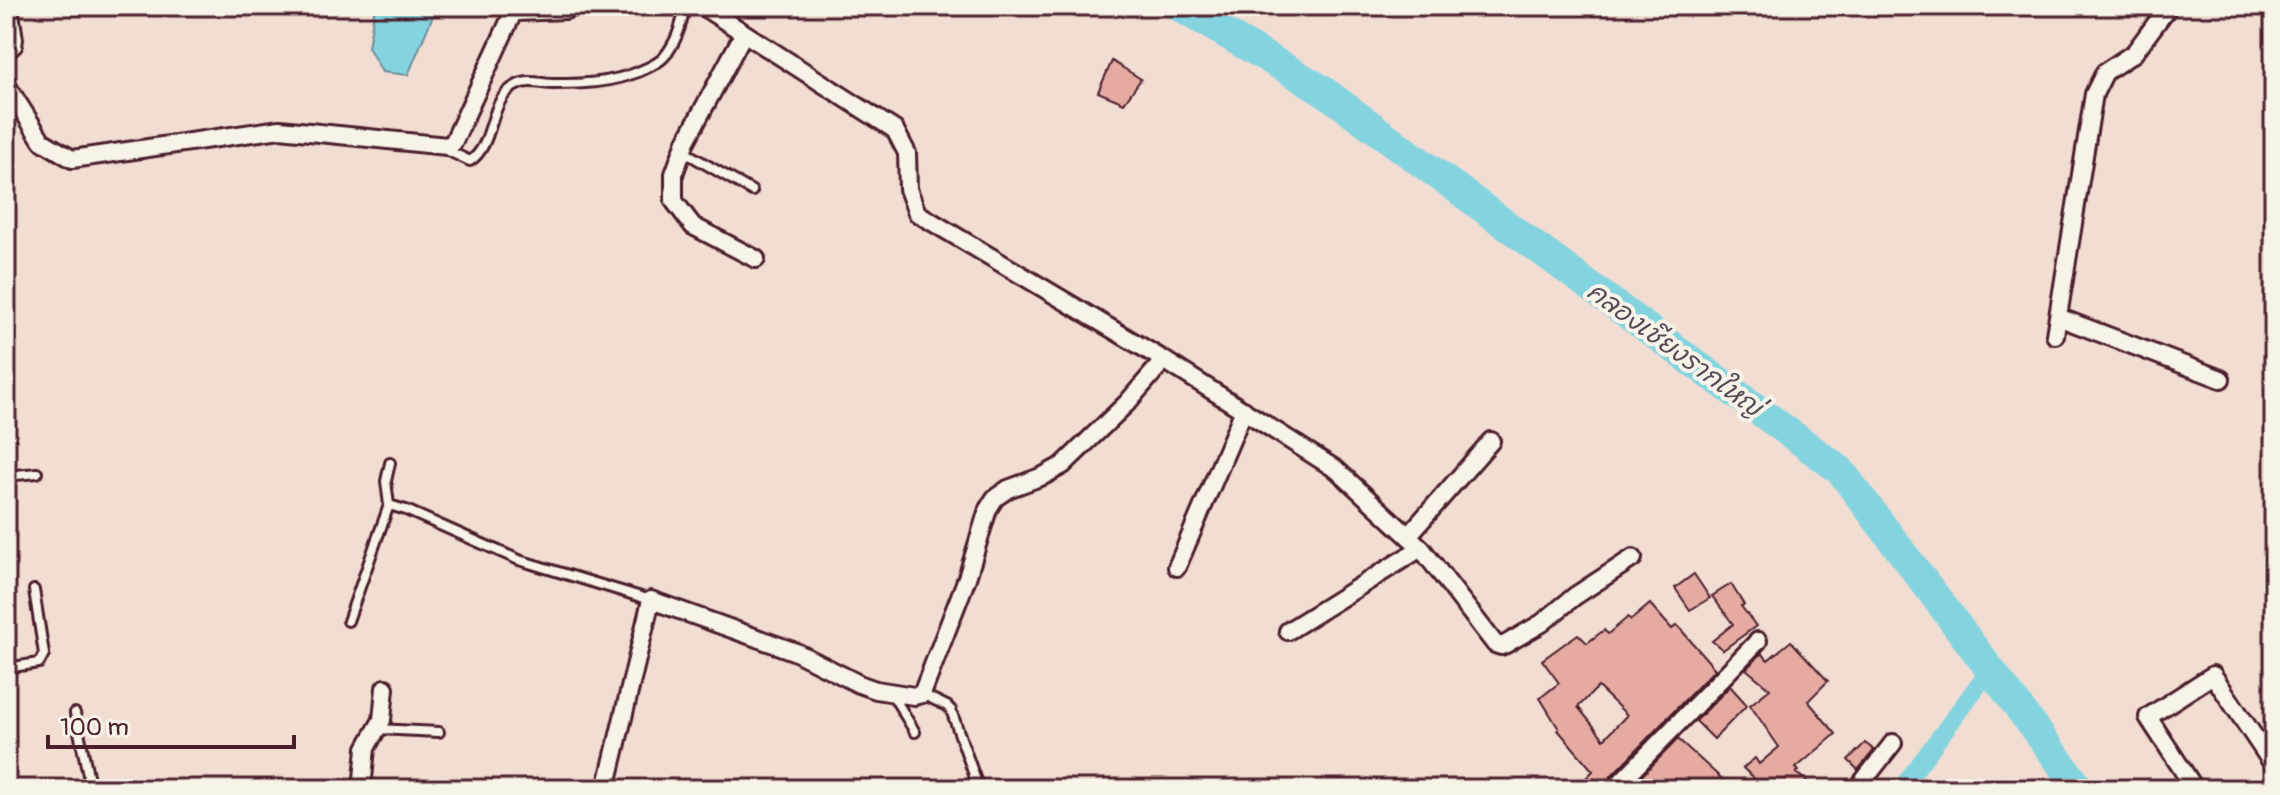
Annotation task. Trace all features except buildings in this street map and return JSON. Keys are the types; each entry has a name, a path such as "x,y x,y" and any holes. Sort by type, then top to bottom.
{"street":[{"path":"6,84 42,141 72,159 280,129 440,146 453,143 512,15 577,6"},
{"path":"702,6 895,130 907,153 908,189 917,213 1164,360 1337,470 1421,548 1495,644 1501,646 1542,623 1575,596 1633,558"},
{"path":"2055,335 2094,94 2105,72 2134,53 2169,6"},
{"path":"744,33 683,151 674,174 674,201 693,226 756,259"},
{"path":"2058,317 2221,379"},
{"path":"606,789 651,600 796,652 876,690 914,696 922,694 967,578 988,509 995,498 1008,489 1063,465 1127,403 1164,360"},
{"path":"1177,567 1244,410"},
{"path":"1408,536 1491,441"},
{"path":"1288,631 1421,548"},
{"path":"1614,789 1758,641"},
{"path":"2195,789 2148,717 2213,675 2274,766"},
{"path":"362,789 366,748 382,720 385,688"},
{"path":"1857,789 1893,743"}],"lane":[{"path":"6,57 17,47 13,6"},
{"path":"440,146 470,161 481,149 503,95 517,85 528,82 594,84 618,80 646,69 662,59 675,41 685,6"},
{"path":"683,151 752,191"},
{"path":"348,621 391,506 386,481 390,463"},
{"path":"6,476 37,473"},
{"path":"391,506 519,560 651,600"},
{"path":"6,668 39,663 44,654 34,590"},
{"path":"892,693 915,732"},
{"path":"922,694 951,710 979,789"},
{"path":"75,713 91,789"},
{"path":"377,729 439,732"}],"water":[{"path":"375,6 437,6 408,75 382,72 368,47"}],"waterway":[{"name":"คลองเชียงรากใหญ่","path":"1178,6 1321,89 1840,470 2080,789"},
{"path":"1901,789 1990,669"}]}
